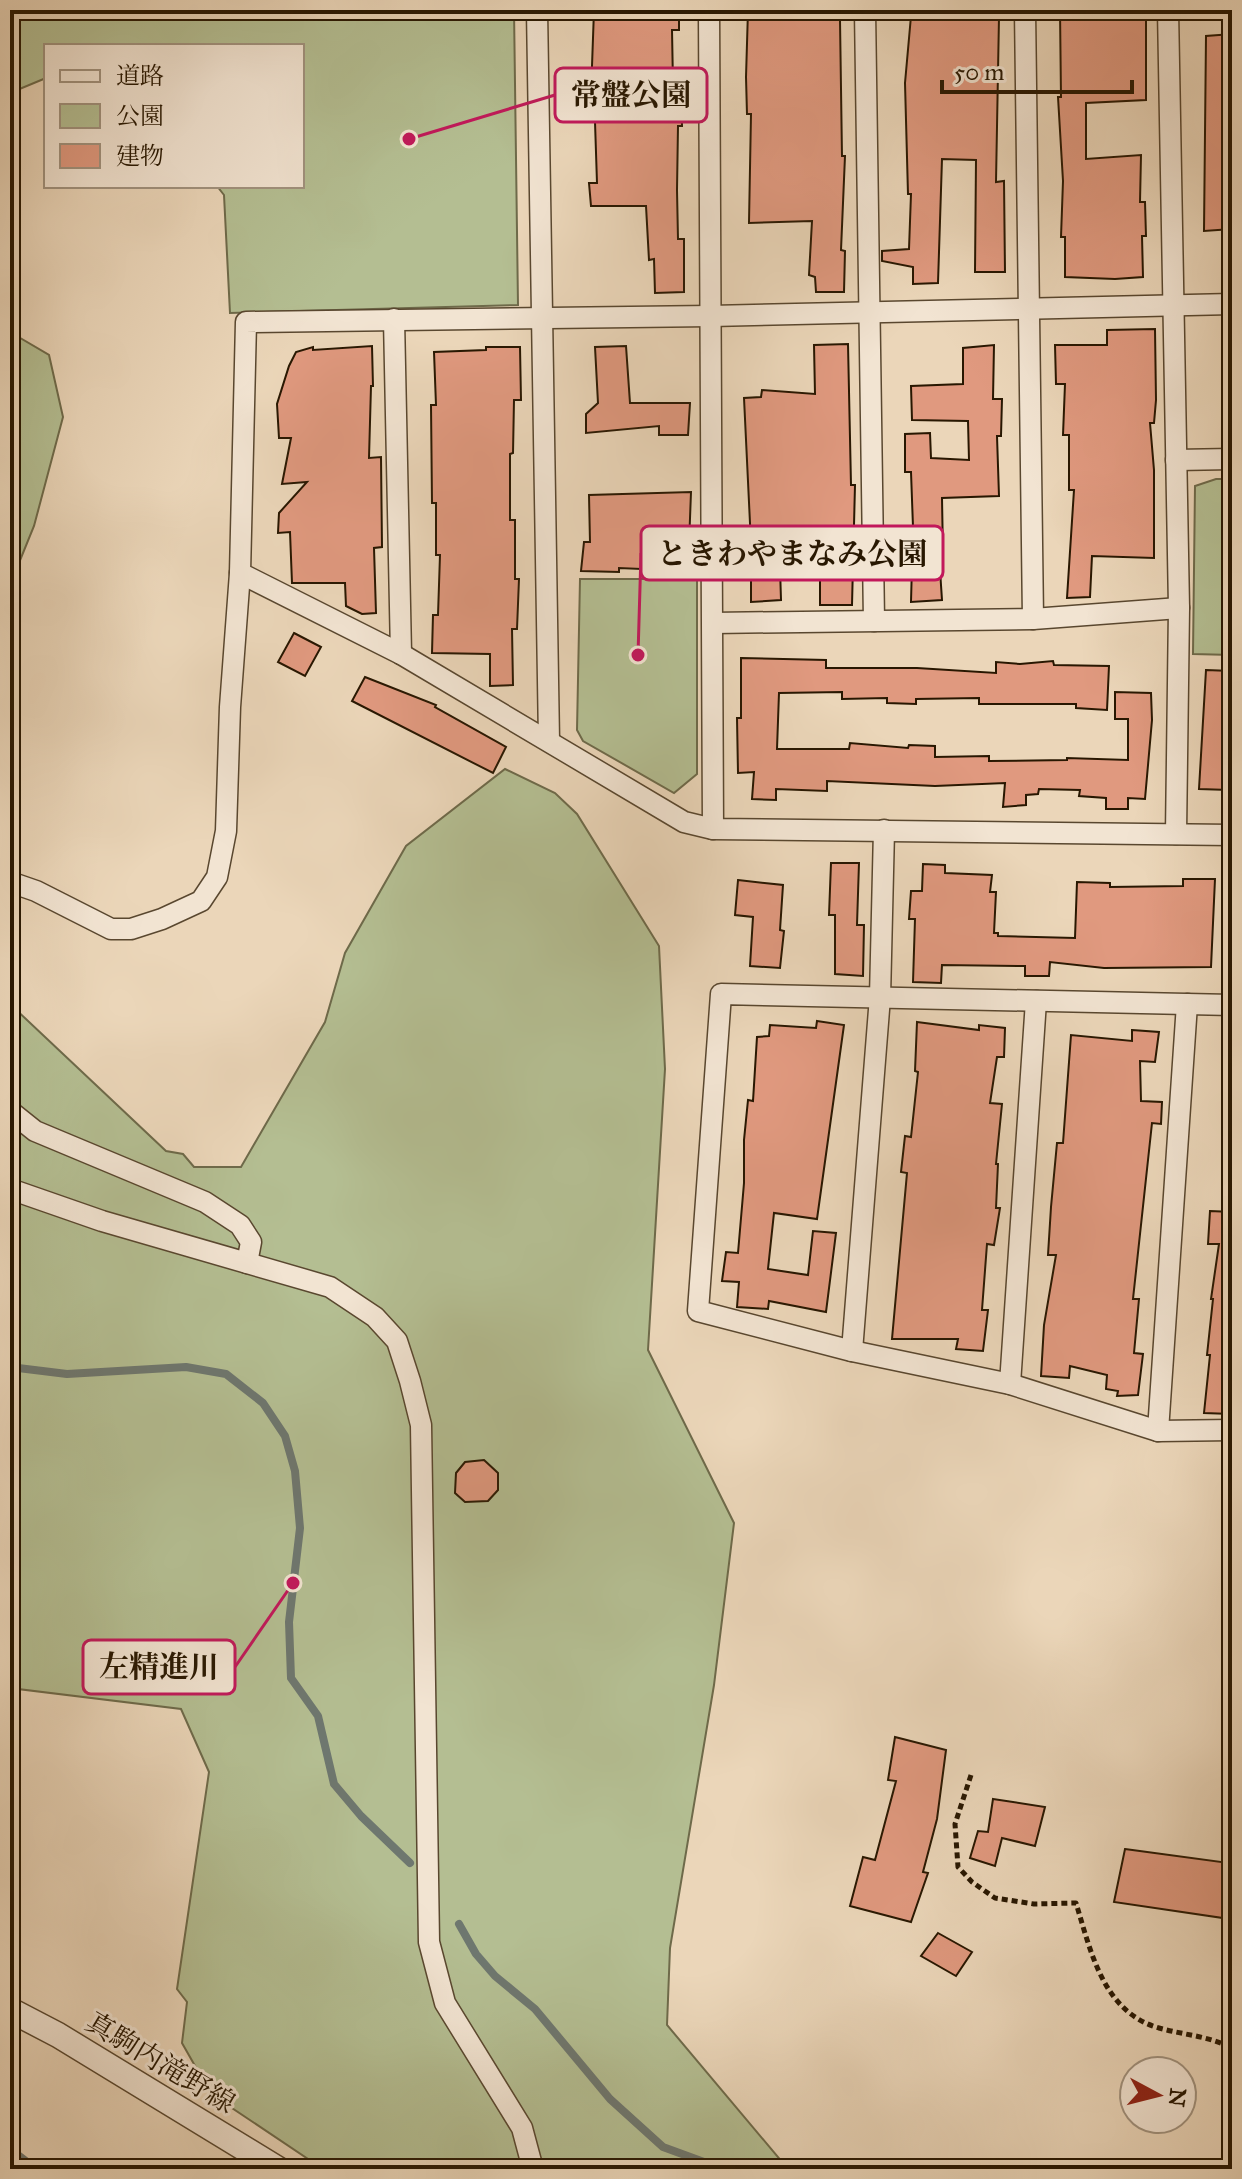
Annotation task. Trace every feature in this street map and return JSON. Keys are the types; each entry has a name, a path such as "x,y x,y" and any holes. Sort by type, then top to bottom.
{"street":[{"path":"537,10 549,741"},
{"path":"709,10 713,829"},
{"path":"865,10 874,621"},
{"path":"1025,10 1033,619"},
{"path":"1168,10 1179,608 1176,834"},
{"path":"10,882 36,891 111,929 131,929 201,901 217,877 226,831 230,707 240,573 246,322 711,316 1232,304"},
{"path":"394,319 401,654"},
{"path":"1176,460 1232,459"},
{"path":"240,573 401,654 684,822 713,829 1232,835"},
{"path":"713,623 1033,619 1179,608"},
{"path":"852,1351 880,997 884,830"},
{"path":"1232,1005 721,994 698,1311 852,1351 1010,1384 1158,1431 1232,1430"},
{"path":"1010,1384 1036,1001"},
{"path":"1158,1431 1187,1004"},
{"path":"10,1111 35,1131 205,1202 240,1225 251,1242 247,1263"},
{"path":"10,1189 102,1221 330,1287 375,1317 397,1341 421,1425 429,1942 445,2003 522,2128 533,2169"},
{"name":"真駒内滝野線","path":"10,2010 58,2035 278,2169"}],"path":[{"path":"971,1775 955,1824 958,1867 972,1882 995,1898 1034,1904 1076,1903 1096,1966 1119,2006 1155,2027 1219,2041 1232,2048"}],"green space":[{"path":"10,10 514,10 518,305 230,313 224,195 219,188 304,188 304,44 44,44 44,79 10,93"},
{"path":"10,332 49,355 63,417 34,526 10,585"},
{"path":"1216,479 1232,479 1232,655 1193,654 1195,486"},
{"path":"580,579 697,579 697,774 674,793 583,741 577,730"},
{"path":"505,769 555,793 577,814 659,946 665,1069 648,1350 734,1523 714,1685 670,1948 667,2025 788,2169 323,2169 211,2094 182,2043 187,2002 177,1989 209,1772 181,1709 10,1688 10,1004 166,1151 183,1154 194,1167 241,1167 325,1022 345,953 406,846"}],"building":[{"path":"594,10 679,10 679,30 672,30 673,84 681,83 682,126 678,126 677,190 678,239 684,239 684,292 655,293 654,259 649,260 646,206 591,206 589,183 597,183 595,122 590,122"},
{"path":"748,10 778,10 777,20 840,20 842,156 845,156 841,250 845,251 844,292 816,292 815,277 809,275 812,221 749,223 751,114 747,114"},
{"path":"1060,10 1086,10 1086,14 1146,10 1146,100 1086,103 1086,159 1141,155 1140,202 1145,202 1146,236 1142,236 1143,277 1065,277 1065,237 1061,237 1063,181 1058,97 1061,97"},
{"path":"911,16 950,19 999,17 996,182 1004,181 1005,272 975,272 976,160 942,159 938,283 913,284 913,267 882,261 882,251 909,249 911,194 908,194 905,83"},
{"path":"1232,34 1232,229 1204,231 1206,36"},
{"path":"1155,329 1156,400 1154,423 1150,423 1154,470 1154,558 1092,556 1090,597 1067,598 1074,490 1069,490 1069,435 1063,435 1065,384 1056,384 1055,345 1107,345 1107,330"},
{"path":"848,344 851,485 855,485 852,605 820,605 820,566 780,568 781,600 751,602 751,562 725,561 725,547 751,544 744,398 761,397 762,390 815,394 814,345"},
{"path":"994,345 993,399 1002,399 1001,436 997,436 999,496 942,498 943,555 939,555 942,600 911,602 913,527 911,472 905,472 905,434 930,433 931,458 969,460 968,421 912,420 911,386 963,384 963,348"},
{"path":"372,346 369,458 381,457 382,547 374,548 376,613 362,614 346,606 345,583 292,583 290,532 278,533 279,513 307,482 282,484 291,438 279,438 277,404 296,352 313,347 313,350"},
{"path":"626,346 630,403 690,403 688,435 659,435 659,426 586,433 586,414 598,403 595,347"},
{"path":"486,347 520,347 521,400 514,400 513,453 510,454 510,520 515,520 515,579 519,579 517,629 512,629 513,685 490,686 490,654 432,653 433,615 438,615 440,555 436,555 436,503 432,503 431,405 436,405 434,352 486,350"},
{"path":"691,492 688,571 619,568 619,572 581,571 584,542 590,542 589,495"},
{"path":"294,633 321,647 305,676 278,662"},
{"path":"741,658 826,660 826,668 917,668 996,673 996,662 1020,664 1053,661 1054,665 1109,666 1107,710 1076,708 1076,704 979,704 979,698 916,699 916,704 887,703 887,698 842,699 842,692 779,693 777,749 849,749 850,743 908,748 909,745 935,746 935,757 989,756 989,761 1067,758 1128,760 1128,719 1115,719 1115,692 1151,693 1152,720 1145,799 1128,798 1128,809 1106,809 1106,798 1079,796 1080,790 1039,789 1038,794 1026,795 1026,805 1003,807 1005,783 935,786 827,781 827,791 776,789 776,800 752,799 754,772 738,773 737,718 741,718"},
{"path":"1206,670 1231,671 1225,750 1231,751 1229,790 1199,789"},
{"path":"365,677 436,705 506,747 493,773 352,701"},
{"path":"831,863 859,863 857,925 864,925 863,976 835,974 835,915 829,915"},
{"path":"923,864 945,865 945,873 992,875 990,892 996,892 994,933 998,936 1075,938 1077,882 1110,883 1110,887 1183,886 1183,879 1215,879 1211,967 1104,968 1050,962 1049,976 1025,976 1025,966 942,965 941,983 913,982 915,919 909,919 911,891 922,891"},
{"path":"738,880 783,885 780,930 784,931 780,968 750,966 753,917 735,915"},
{"path":"817,1021 844,1025 817,1219 774,1213 768,1269 808,1275 813,1231 836,1233 826,1312 769,1301 768,1309 737,1307 739,1282 722,1281 726,1252 738,1253 744,1140 748,1100 753,1101 757,1037 769,1036 770,1025 816,1028"},
{"path":"917,1022 979,1030 979,1025 1005,1028 1004,1057 997,1057 990,1103 1002,1104 996,1164 996,1208 1000,1208 994,1245 987,1244 982,1310 988,1310 983,1351 956,1349 958,1339 892,1339 907,1173 901,1172 905,1136 911,1137 918,1072 915,1071"},
{"path":"1132,1030 1159,1032 1155,1062 1140,1061 1141,1101 1162,1102 1161,1124 1152,1123 1133,1299 1139,1299 1134,1353 1143,1354 1138,1395 1117,1396 1118,1391 1106,1389 1107,1375 1070,1366 1069,1378 1041,1376 1044,1325 1056,1255 1048,1255 1051,1207 1057,1143 1063,1143 1071,1035 1132,1041"},
{"path":"1210,1211 1232,1212 1231,1414 1204,1413 1210,1355 1207,1355 1211,1299 1219,1244 1208,1244"},
{"path":"484,1460 498,1473 498,1490 488,1501 465,1502 455,1493 456,1473 465,1462"},
{"path":"895,1737 946,1750 937,1819 923,1872 928,1873 911,1922 850,1906 863,1857 875,1860 896,1781 888,1780"},
{"path":"993,1799 1045,1807 1035,1846 1002,1838 995,1866 970,1858 978,1831 988,1832"},
{"path":"1125,1849 1229,1863 1223,1918 1114,1902"},
{"path":"938,1933 972,1952 956,1976 921,1956"}],"waterway":[{"path":"10,1367 67,1374 186,1367 226,1374 263,1403 285,1436 295,1471 300,1528 289,1622 291,1678 318,1716 334,1784 361,1816 410,1863"},
{"path":"459,1924 476,1954 495,1976 535,2009 610,2099 663,2147 704,2162 736,2169"},
{"path":"10,2149 36,2169"}],"place":[{"name":"常盤公園","path":"409,139"},
{"name":"ときわやまなみ公園","path":"638,655"},
{"name":"左精進川","path":"293,1583"}]}
